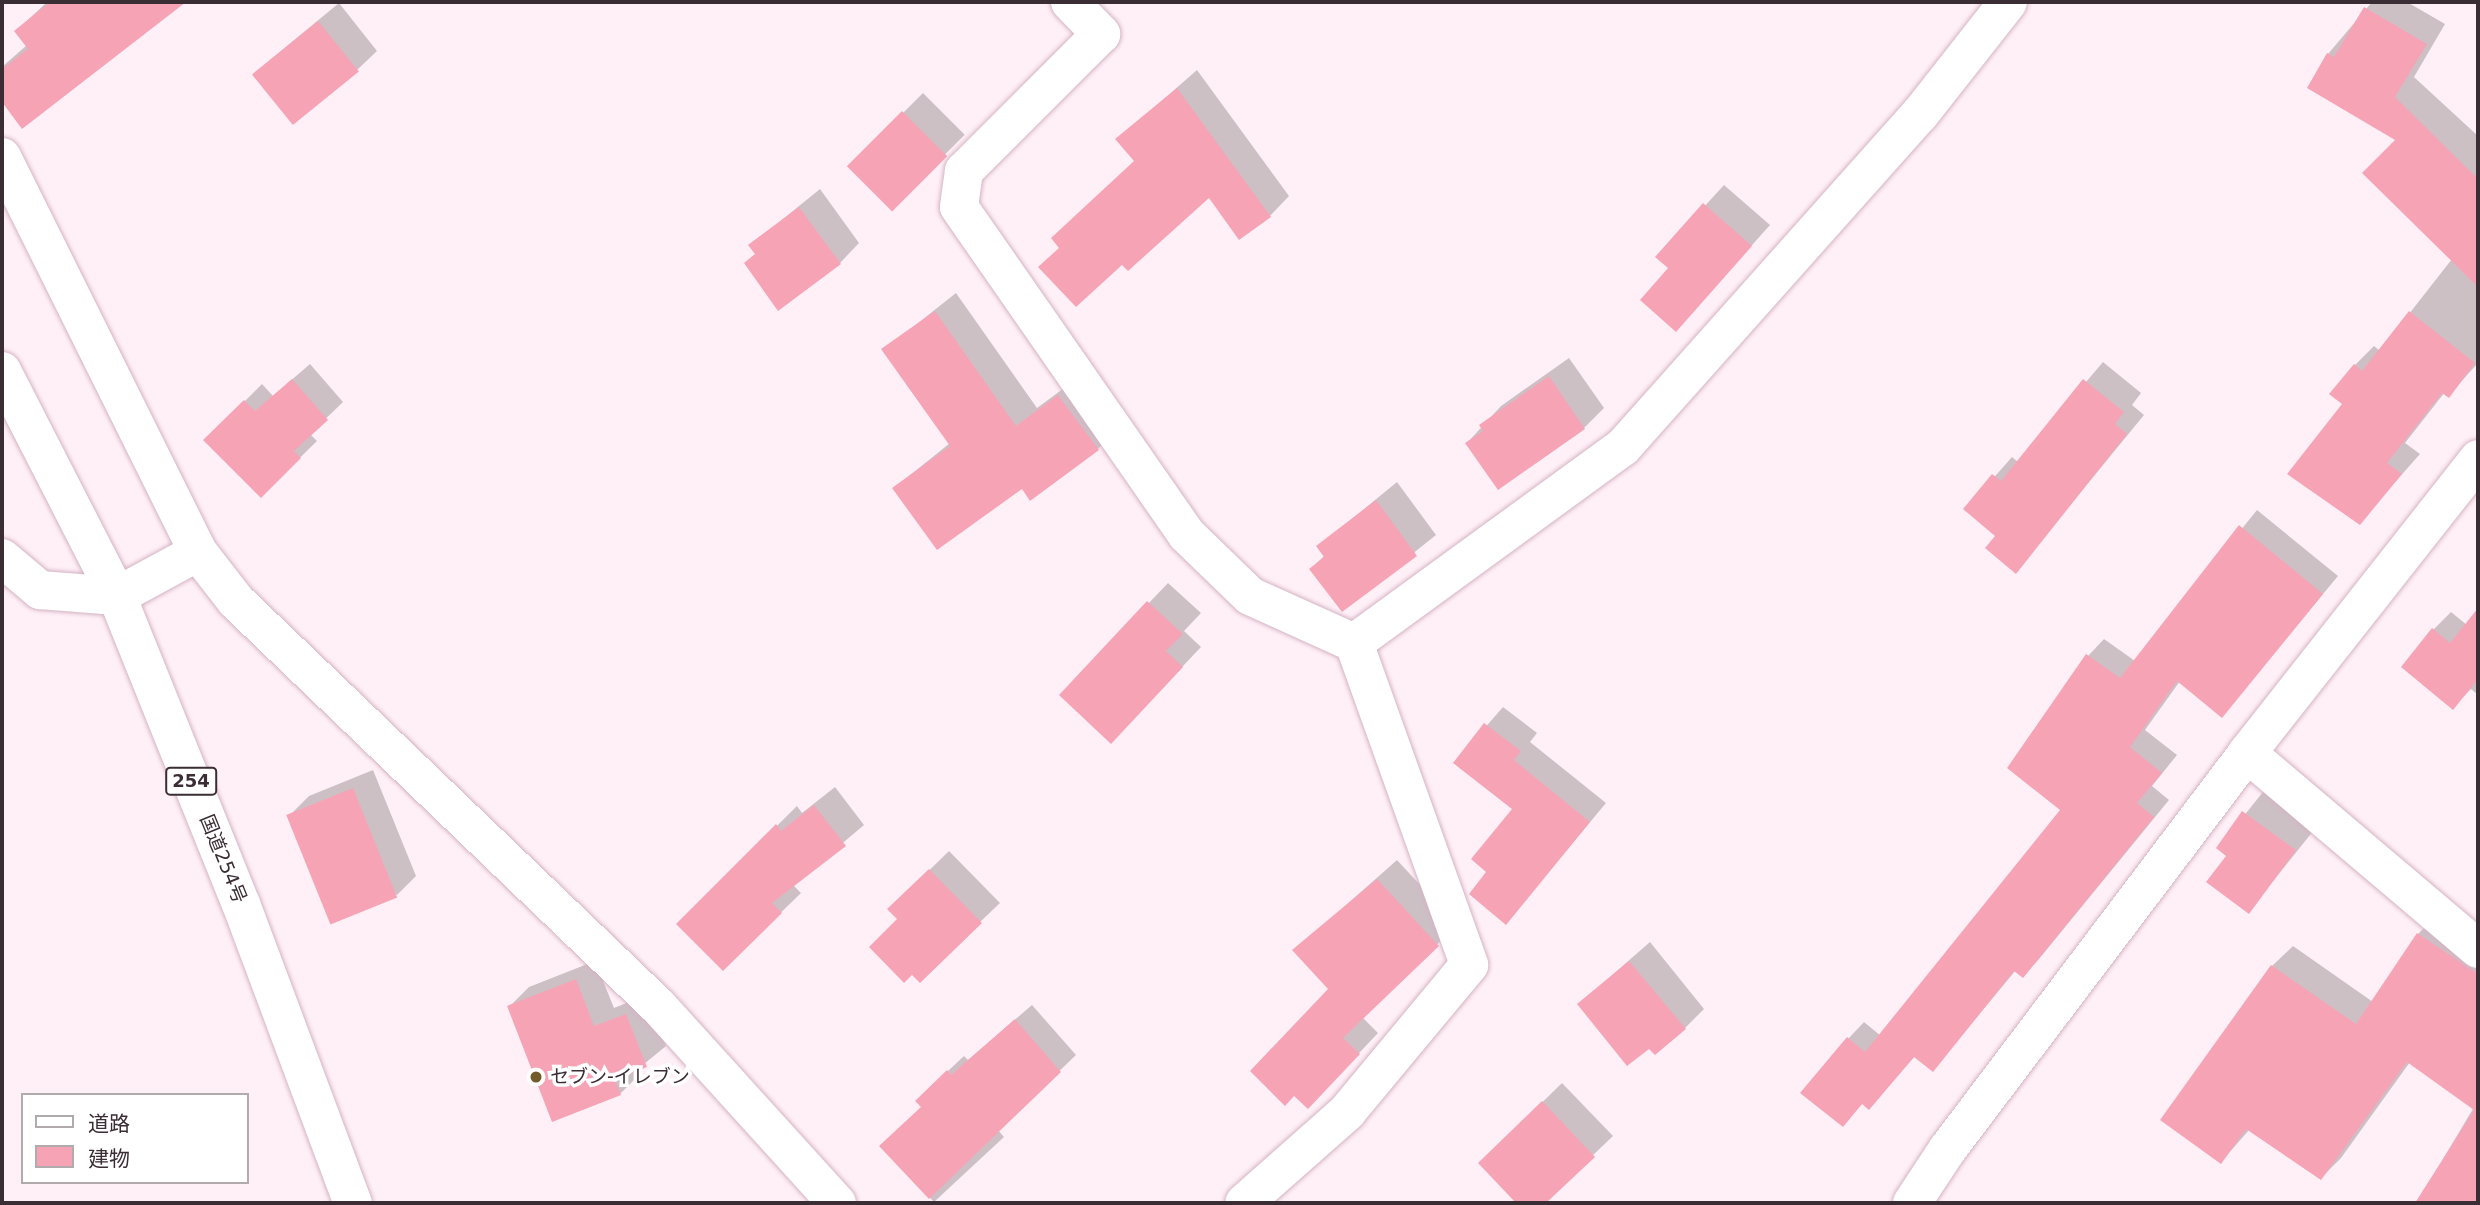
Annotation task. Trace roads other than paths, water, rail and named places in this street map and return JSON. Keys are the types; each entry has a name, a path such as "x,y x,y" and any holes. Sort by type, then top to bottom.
{"main road":[{"path":"1070,2 1101,34 964,171 958,207 1186,534 1250,596 1354,643 1469,965 1347,1112 1244,1203"},
{"path":"1354,643 1623,447 1920,114 2008,2"},
{"path":"2,156 198,552 236,601 659,1007 837,1203"},
{"name":"国道254号","path":"2,370 117,596 241,904 353,1203"},
{"path":"1912,1203 1947,1150 2247,753 2478,459"},
{"path":"2,558 40,590 117,596 198,552"},
{"path":"2247,753 2469,928"}],"place":[{"name":"セブン-イレブン","path":"536,1077"}]}
